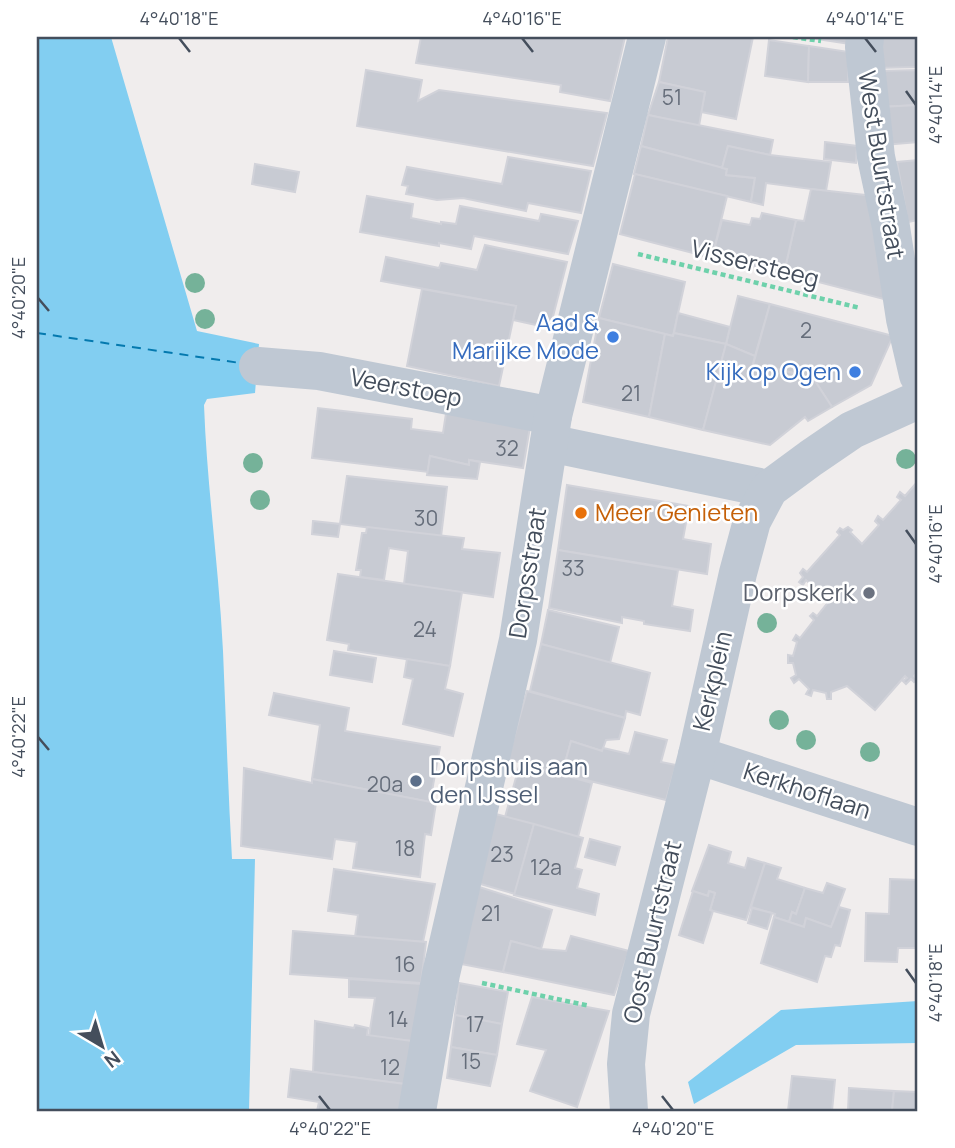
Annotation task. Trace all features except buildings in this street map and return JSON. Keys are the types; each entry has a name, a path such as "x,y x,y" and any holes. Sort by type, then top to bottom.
{"street":[{"name":"Dorpsstraat","path":"416,1111 440,974 518,640 551,429 647,37"},
{"name":"West Buurtstraat","path":"865,37 863,47 877,156 905,319 918,375"},
{"name":"Veerstoep","path":"258,366 319,371 551,429"},
{"name":"Kerkplein","path":"696,755 752,520 769,489 852,430 918,400"},
{"path":"551,429 769,489"},
{"name":"Kerkhoflaan","path":"696,755 918,827"},
{"name":"Oost Buurtstraat","path":"629,1111 626,1064 631,1014 696,755"}],"path":[{"name":"Vissersteeg","path":"596,244 905,319"},
{"path":"440,974 631,1014"}],"water":[{"path":"37,37 111,37 197,331 259,344 255,393 207,399 204,405 221,620 232,859 255,859 249,1111 37,1111"},
{"path":"918,1001 918,1043 796,1045 694,1104 688,1082 781,1010"}],"ferry route":[{"path":"37,333 240,363"}],"place":[{"name":"Aad & Marijke Mode","path":"613,337"},
{"name":"Kijk op Ogen","path":"855,372"},
{"name":"Meer Genieten","path":"581,513"},
{"name":"Dorpskerk","path":"869,593"},
{"name":"Dorpshuis aan den IJssel","path":"416,781"}]}
